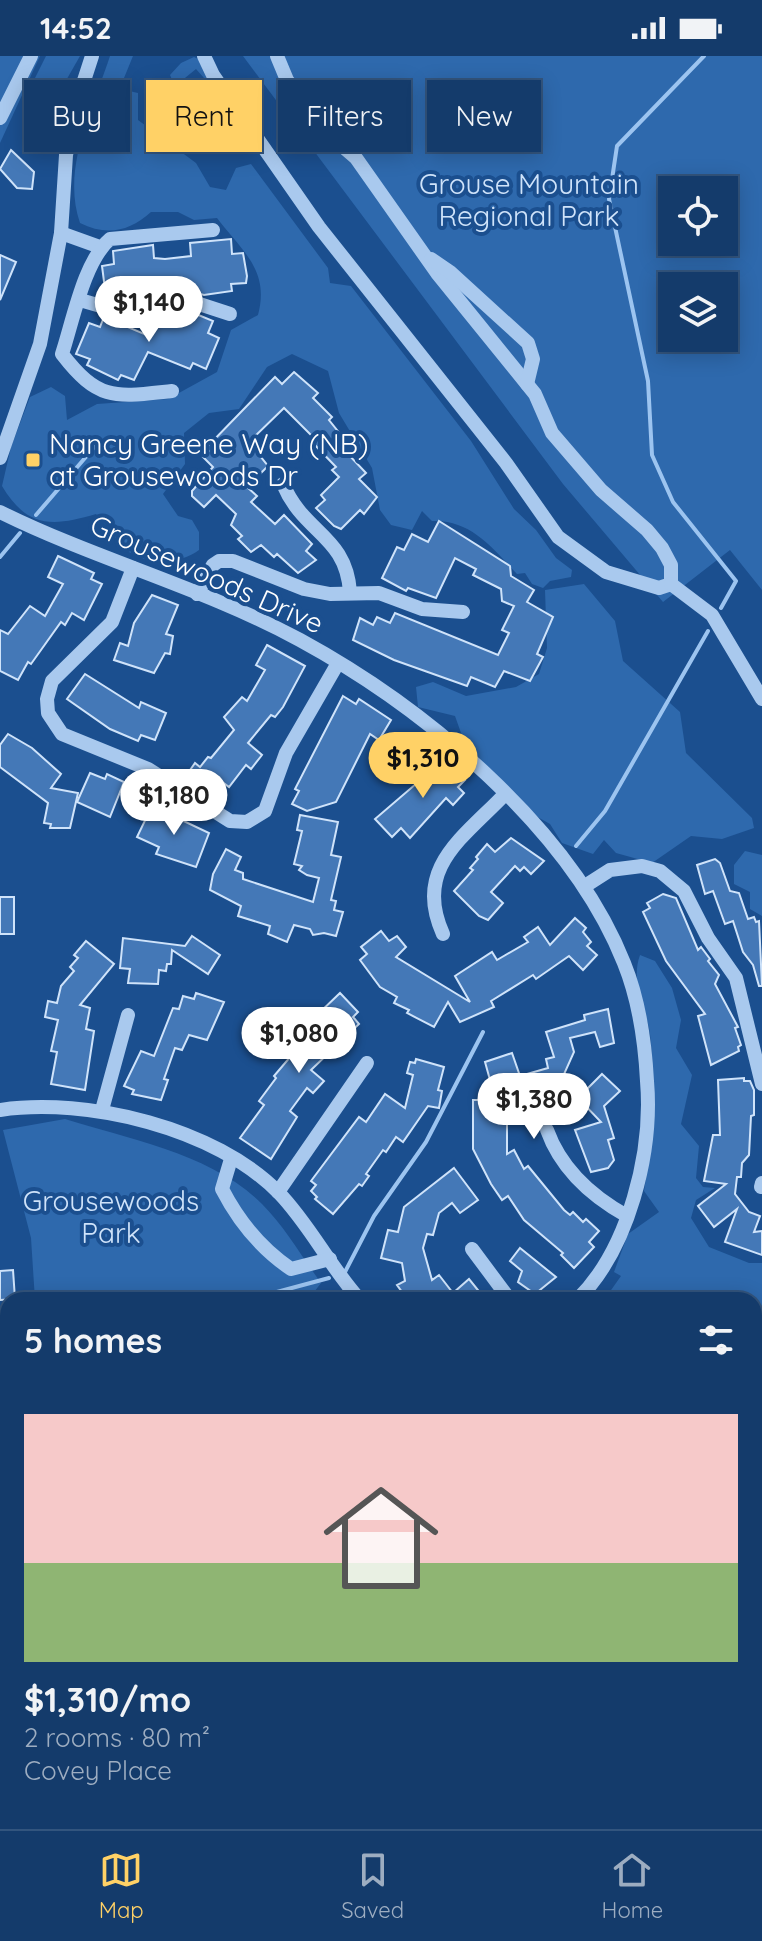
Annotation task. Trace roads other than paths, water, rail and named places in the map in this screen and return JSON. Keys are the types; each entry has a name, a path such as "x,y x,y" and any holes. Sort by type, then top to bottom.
{"street":[{"path":"0,118 31,56"},
{"path":"0,458 40,344 61,233 66,155 79,96 92,56"},
{"path":"204,56 213,75 319,227 506,463 558,537 606,572 659,588 671,584"},
{"path":"277,56 287,80 334,139 356,158 424,255 527,384 552,433 601,490 662,548 671,565 671,584"},
{"path":"62,354 100,247 121,236 213,230"},
{"path":"61,233 100,247"},
{"path":"424,255 450,272 528,343 533,359 527,384"},
{"path":"80,300 132,315 184,299 230,314"},
{"path":"40,344 62,354 81,379 117,397 172,391"},
{"path":"283,484 296,510 346,562 350,592"},
{"name":"Grousewoods Drive","path":"0,512 300,640 427,726 505,794 559,850 585,886 625,965 646,1061 648,1091 645,1150 627,1216 609,1259 583,1292"},
{"path":"197,594 207,572 219,561 246,564 304,589 379,593 422,609 463,612"},
{"path":"133,568 112,622 52,681 47,699 48,713 62,734 148,769 230,821 247,822 265,811 286,753 338,663"},
{"path":"671,584 712,615 762,699"},
{"path":"443,934 431,901 437,872 455,845 505,794"},
{"path":"585,886 610,870 642,866 660,871 684,891 708,938 736,978 762,1084"},
{"path":"102,1110 128,1015"},
{"path":"278,1192 367,1063"},
{"path":"0,1110 36,1106 102,1110 168,1128 231,1159 278,1192 354,1292"},
{"path":"547,1130 555,1154 574,1176 627,1216"},
{"path":"231,1159 222,1189 235,1214 270,1255 291,1269 330,1259"},
{"path":"472,1249 504,1292"}],"waterway":[{"path":"704,56 617,146 609,199 648,381 652,455 673,502 736,581 721,608"},
{"path":"36,515 97,444"},
{"path":"0,557 20,533"},
{"path":"576,846 605,811 708,631"},
{"path":"345,1272 374,1216 426,1142 483,1032"},
{"path":"277,1292 329,1278"}],"place":[{"name":"Nancy Greene Way (NB) at Grousewoods Dr","path":"33,460"}],"park label":[{"name":"Grouse Mountain Regional Park","path":"529,200"},
{"name":"Grousewoods Park","path":"111,1217"}]}
